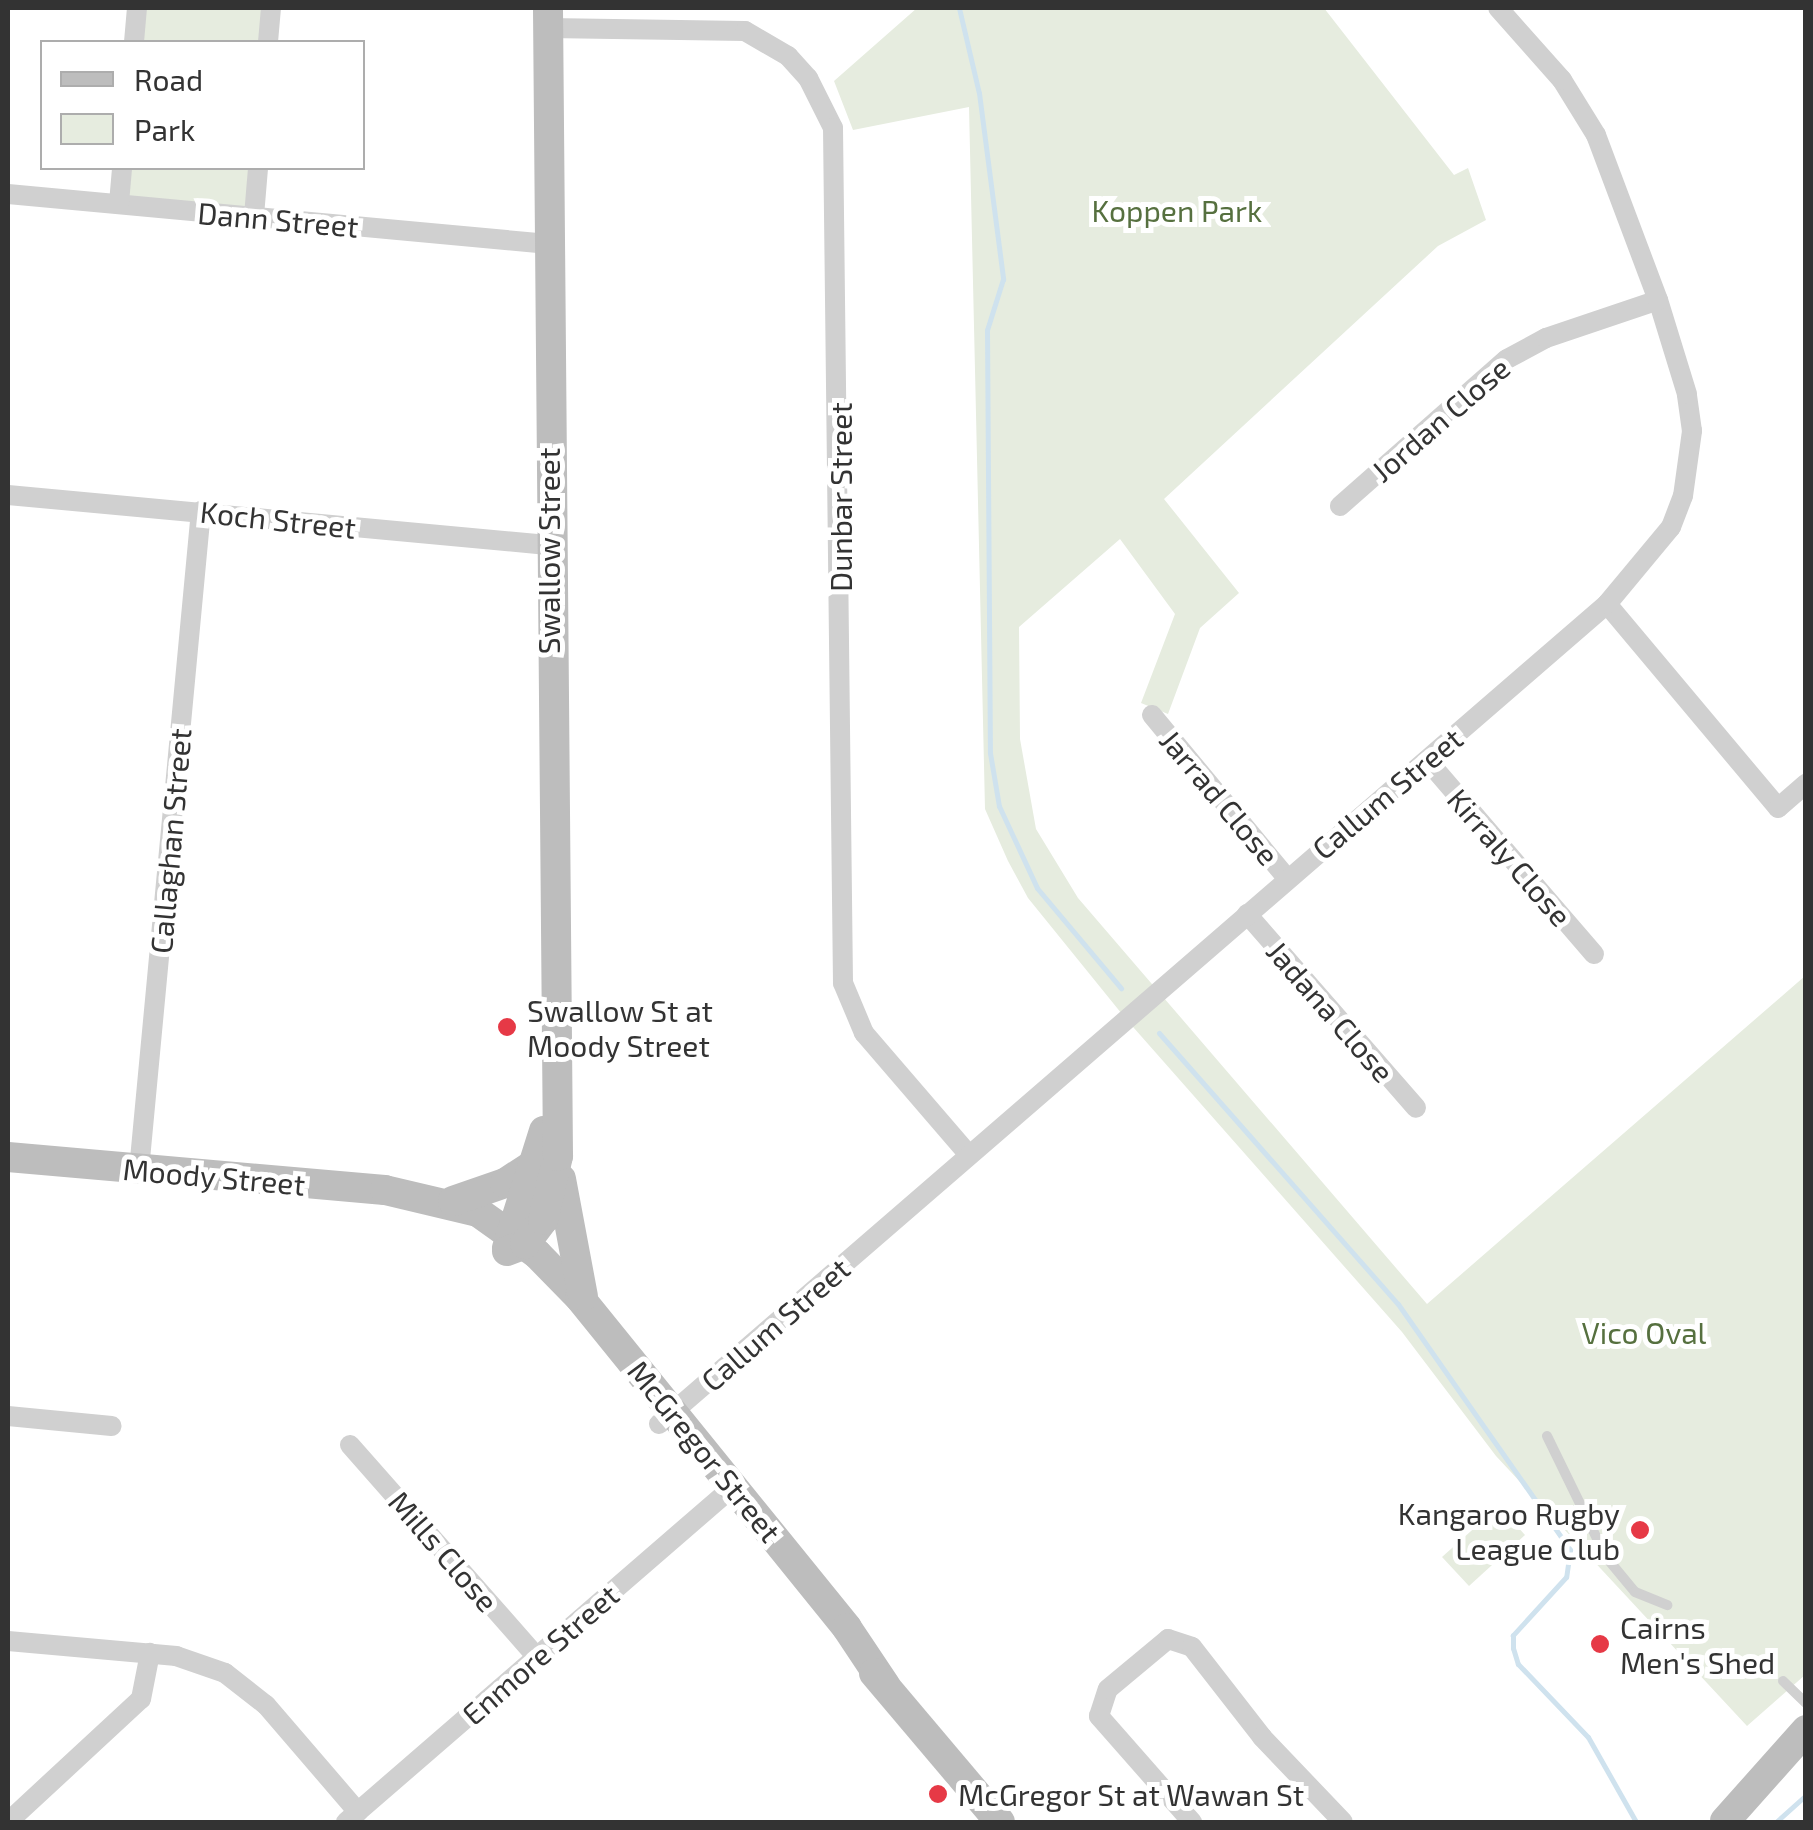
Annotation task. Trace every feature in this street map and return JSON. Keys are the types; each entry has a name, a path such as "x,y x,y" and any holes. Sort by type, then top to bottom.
{"street":[{"path":"134,40 137,8"},
{"path":"268,40 271,8"},
{"name":"Callum Street","path":"667,1417 1607,604 1671,527 1690,465 1688,394 1658,300 1588,120 1498,8"},
{"name":"Swallow Street","path":"514,1242 547,1159 552,1094 548,18"},
{"name":"Dunbar Street","path":"548,18 746,31 788,56 808,78 833,128 843,983 864,1033 969,1155"},
{"path":"119,203 122,170"},
{"path":"254,216 258,170"},
{"name":"Dann Street","path":"8,194 549,244"},
{"name":"Jordan Close","path":"1340,506 1507,360 1546,338 1658,300"},
{"name":"Koch Street","path":"8,495 548,545"},
{"name":"Callaghan Street","path":"139,1170 202,511"},
{"path":"1607,604 1778,808 1806,784"},
{"name":"Jarrad Close","path":"1152,716 1287,878"},
{"name":"Kirraly Close","path":"1427,760 1594,954"},
{"name":"Jadana Close","path":"1247,914 1416,1108"},
{"name":"Moody Street","path":"8,1157 452,1202 514,1242"},
{"path":"452,1202 504,1183 547,1159 586,1304"},
{"name":"Moody Street","path":"420,1197 514,1242"},
{"name":"McGregor Street","path":"514,1242 571,1316 667,1417"},
{"name":"McGregor Street","path":"514,1242 586,1304 667,1417 1000,1822"},
{"path":"8,1416 112,1426"},
{"name":"Mills Close","path":"350,1445 537,1657"},
{"name":"Enmore Street","path":"352,1817 727,1492"},
{"path":"1192,1822 1099,1716 1108,1688 1168,1639 1192,1648 1262,1737 1343,1822"},
{"path":"8,1641 202,1662 246,1686 352,1817"},
{"path":"8,1822 140,1699 150,1654"},
{"path":"1724,1822 1806,1730"},
{"path":"1724,1822 1806,1750"}],"lane":[{"path":"1546,1436 1606,1558 1635,1592 1667,1604"},
{"path":"1783,1681 1806,1703"}],"green space":[{"path":"137,8 271,8 268,40 134,40"},
{"path":"917,8 1324,8 1454,175 1468,168 1486,220 1438,246 1164,499 1239,593 1200,628 1168,714 1141,703 1175,614 1120,539 1019,627 1020,739 1036,829 1078,898 1427,1304 1805,976 1805,1675 1747,1726 1496,1456 1402,1332 1126,1019 1028,898 1008,861 985,809 969,107 853,130 834,81"},
{"path":"122,170 258,170 254,216 119,203"},
{"path":"1499,1506 1525,1535 1469,1586 1442,1557"}],"waterway":[{"path":"959,8 979,93 1003,279 987,330 990,753 999,806 1037,888 1121,988"},
{"path":"1159,1033 1398,1304 1570,1550 1566,1577 1513,1635 1513,1648 1518,1664 1588,1737 1636,1822"},
{"path":"1776,1822 1806,1795"}],"place":[{"name":"Swallow St at Moody Street","path":"507,1027"},
{"name":"Kangaroo Rugby League Club","path":"1640,1530"},
{"name":"Cairns Men's Shed","path":"1600,1644"},
{"name":"McGregor St at Wawan St","path":"938,1794"}],"park label":[{"name":"Koppen Park","path":"1177,210"},
{"name":"Vico Oval","path":"1644,1332"}]}
